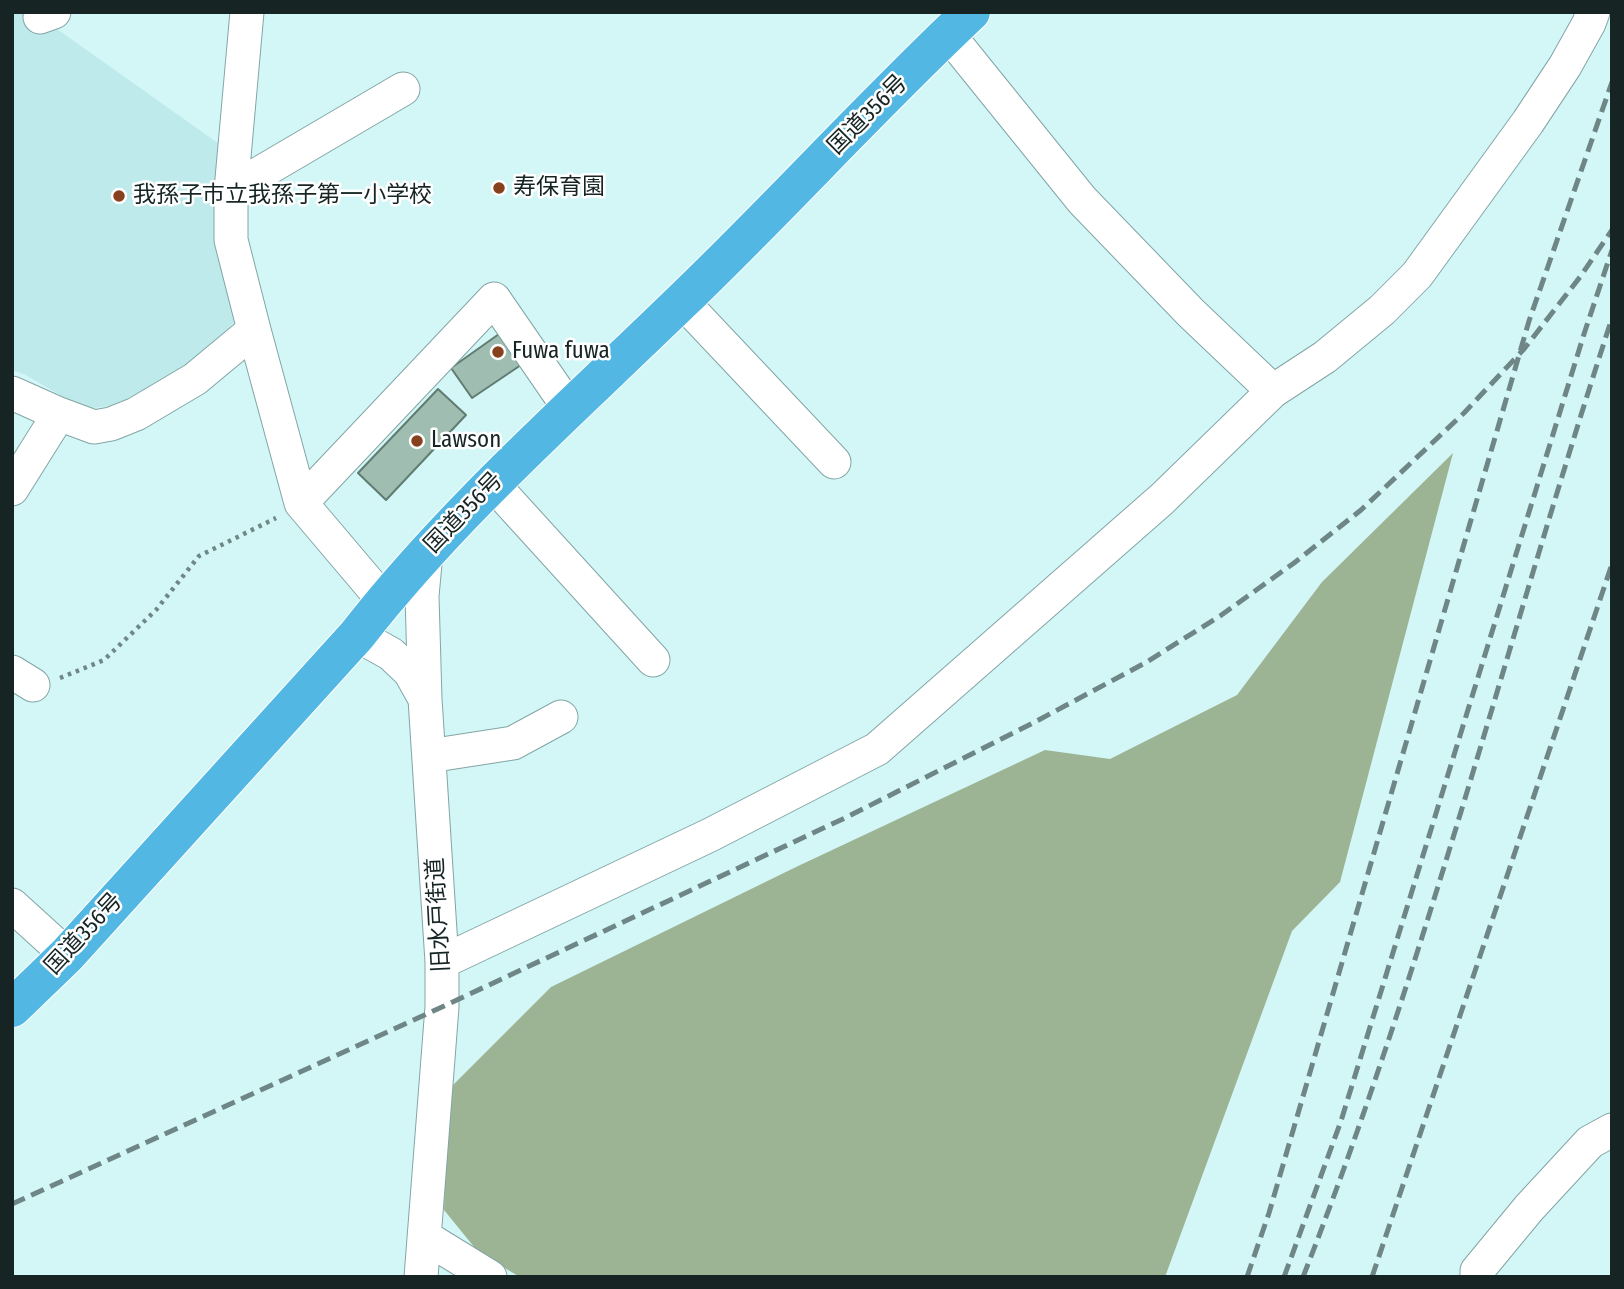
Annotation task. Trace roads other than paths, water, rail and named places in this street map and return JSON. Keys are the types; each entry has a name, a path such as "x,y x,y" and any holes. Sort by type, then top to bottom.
{"highway":[{"name":"国道356号","path":"12,1008 67,955 356,635 426,553 492,483 682,301 960,23"}],"street":[{"path":"247,12 232,190 231,240 302,503 384,601"},
{"path":"442,962 710,835 877,749 1162,499 1273,391 1325,357 1382,310 1417,275 1528,122 1565,66 1593,12"},
{"path":"960,23 1082,200 1191,313 1273,391"},
{"path":"232,190 403,89"},
{"path":"302,503 494,299 569,408"},
{"path":"682,301 834,461"},
{"path":"12,393 94,427 111,424 136,414 195,379 254,330"},
{"path":"12,489 60,414"},
{"path":"492,483 653,660"},
{"name":"旧水戸街道","path":"421,1277 442,1007 442,962 425,699 422,596 426,553"},
{"path":"356,635 391,654 410,673 425,699"},
{"path":"429,756 513,743 561,717"},
{"path":"12,905 67,955"},
{"path":"1477,1277 1477,1271 1503,1239 1590,1142 1612,1130"},
{"path":"425,1237 490,1277"}],"railway":[{"path":"1247,1277 1269,1213 1529,321 1612,82"},
{"path":"12,1204 847,817 1145,663 1220,616 1294,563 1361,510 1464,413 1524,349 1580,277 1612,230"},
{"path":"1284,1277 1341,1121 1612,250"},
{"path":"1303,1277 1389,1040 1612,318"},
{"path":"1372,1277 1612,564"}],"place":[{"name":"寿保育園","path":"499,188"},
{"name":"我孫子市立我孫子第一小学校","path":"119,196"},
{"name":"Fuwa fuwa","path":"498,352"},
{"name":"Lawson","path":"417,441"}]}
